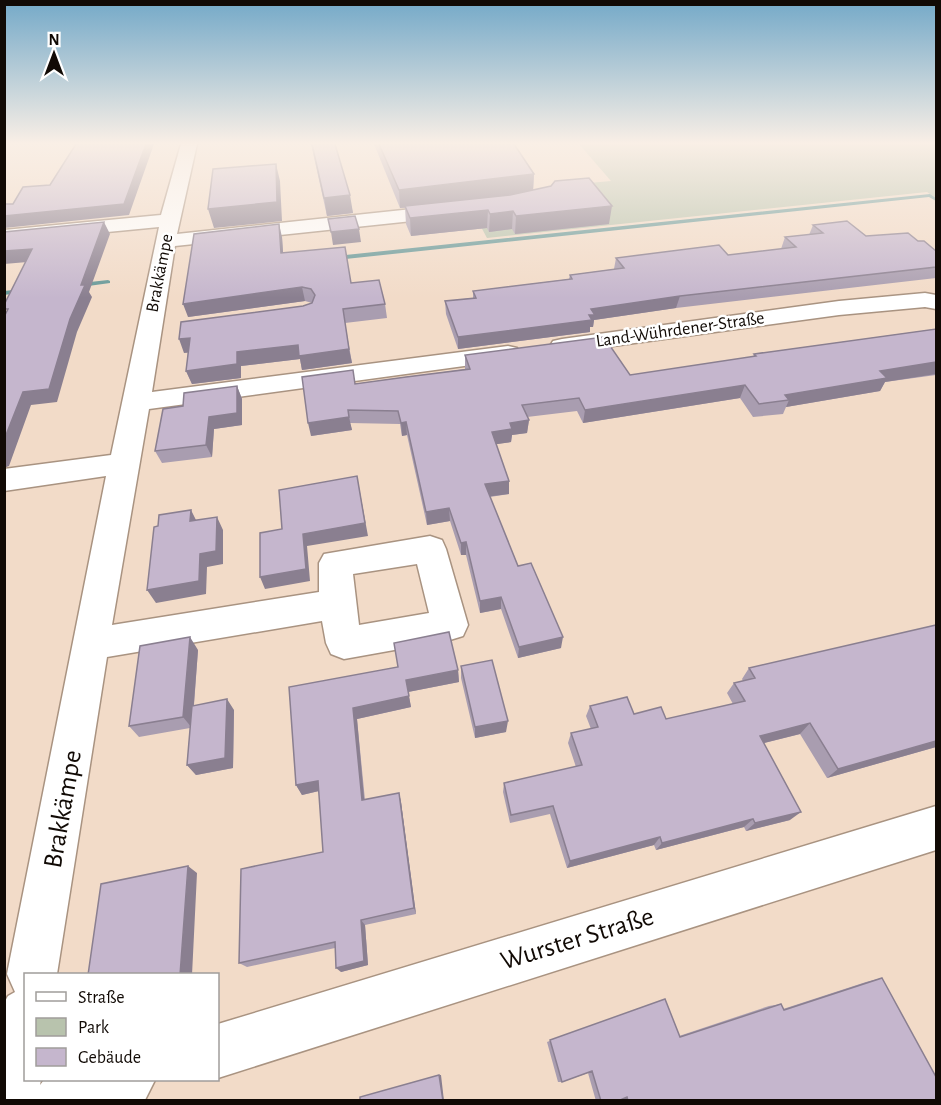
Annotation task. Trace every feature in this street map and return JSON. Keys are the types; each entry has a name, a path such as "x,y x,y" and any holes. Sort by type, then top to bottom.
{"street":[{"name":"Brakkämpe","path":"32,973 123,463 159,330 167,231 176,196"},
{"path":"4,236 167,231 465,210"},
{"name":"Land-Wührdener-Straße","path":"138,402 839,308 925,300 936,302"},
{"path":"4,480 123,463"},
{"path":"91,644 337,604"},
{"name":"Wurster Straße","path":"219,1051 812,864 936,828"},
{"path":"10,1101 24,1025"},
{"path":"62,1101 125,1081"}],"green space":[{"path":"528,196 893,196 487,238 474,214"}],"building":[{"path":"18,196 127,196 124,204 4,216 4,204 13,204"},
{"path":"210,196 277,196 277,202 208,209"},
{"path":"323,196 345,196 324,198"},
{"path":"505,196 603,196 612,206 516,216 513,211 490,214 488,210 410,218 405,206"},
{"path":"355,216 359,229 331,232 328,219"},
{"path":"847,221 866,236 908,233 918,241 924,241 936,251 936,267 680,296 591,309 595,315 589,315 592,320 458,337 445,301 476,298 473,291 572,279 570,275 624,268 616,258 719,245 728,255 796,247 785,237 823,233 813,225"},
{"path":"104,222 81,285 85,285 70,319 49,389 23,392 4,440 4,317 8,309 4,309 4,305 32,249 4,251 4,232"},
{"path":"279,224 281,253 345,247 351,283 379,280 385,304 343,309 349,349 299,356 298,345 237,352 237,364 186,371 190,338 179,339 181,322 312,303 315,295 311,289 302,287 183,304 194,234"},
{"path":"936,329 936,362 880,371 887,378 785,395 789,400 759,404 745,385 585,410 579,398 522,405 529,420 510,423 512,429 492,432 509,481 485,484 518,566 531,563 563,637 519,647 501,597 480,601 466,542 461,543 449,508 426,512 406,422 401,423 398,411 348,410 349,417 308,423 302,377 353,370 355,384 470,369 465,355 604,337 630,375 756,356 754,354"},
{"path":"237,386 237,413 209,417 206,445 155,451 163,409 183,406 184,393"},
{"path":"357,476 365,523 303,534 306,569 260,577 260,533 282,529 279,490"},
{"path":"191,510 190,521 217,517 216,551 200,554 199,581 147,590 154,527 158,526 159,515"},
{"path":"936,625 936,741 838,769 810,723 760,736 801,812 755,823 753,819 662,843 660,837 570,861 553,806 511,815 504,783 582,765 571,733 598,727 590,706 627,697 634,714 661,707 666,719 745,701 734,683 755,678 749,668"},
{"path":"449,632 458,670 406,680 409,696 353,708 362,800 399,793 414,908 361,920 364,961 336,968 335,942 239,963 241,869 323,852 318,781 296,785 289,687 398,667 394,643"},
{"path":"190,637 183,717 129,726 140,646"},
{"path":"492,660 508,721 475,727 461,666"},
{"path":"227,699 225,758 187,765 192,706"},
{"path":"188,866 180,973 88,973 101,884"},
{"path":"882,978 936,1077 936,1101 628,1101 627,1097 618,1101 601,1101 592,1071 562,1082 550,1040 665,999 680,1037 781,1004 784,1010"},
{"path":"439,1075 443,1101 360,1101 360,1097"}],"waterway":[{"path":"336,258 925,196"},
{"path":"931,196 936,200"},
{"path":"81,285 108,282"},
{"path":"4,293 23,291"}]}
